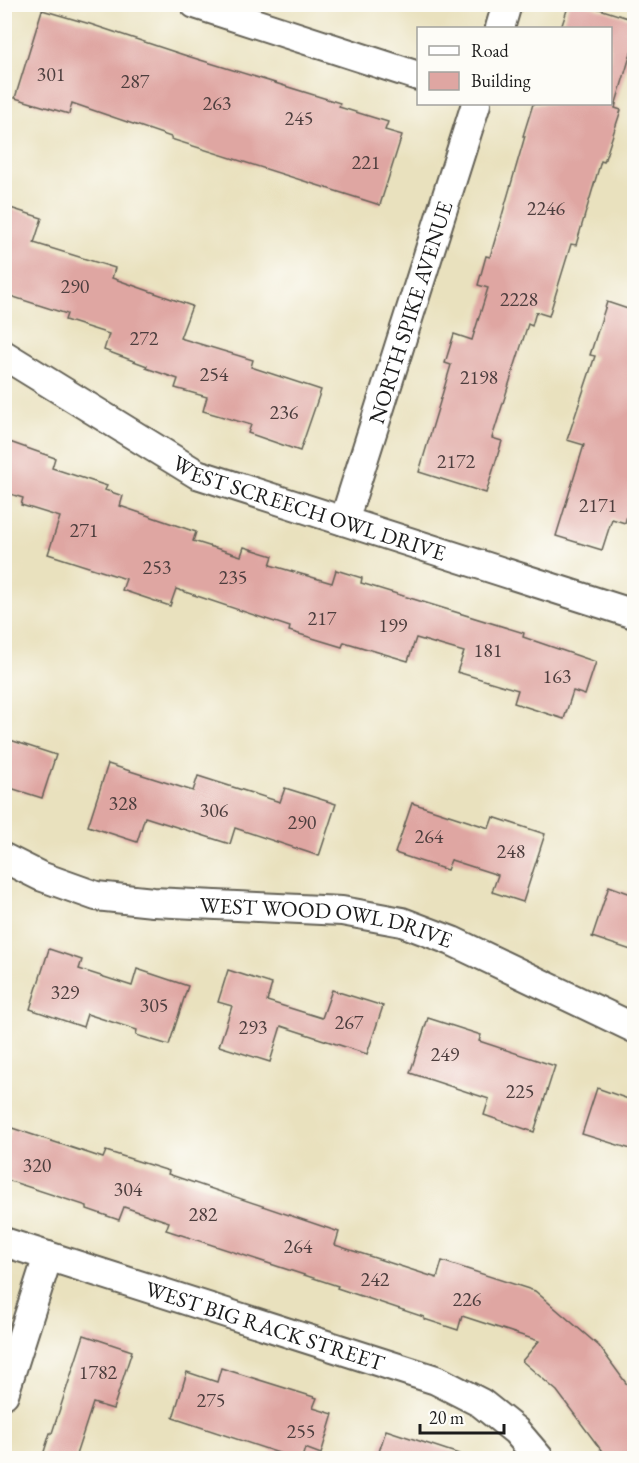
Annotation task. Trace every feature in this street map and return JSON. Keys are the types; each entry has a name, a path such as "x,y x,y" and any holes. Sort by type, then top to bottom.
{"street":[{"path":"195,4 417,76"},
{"path":"500,27 507,4"},
{"name":"NORTH SPIKE AVENUE","path":"344,521 476,105"},
{"name":"WEST SCREECH OWL DRIVE","path":"4,355 197,474 634,614"},
{"name":"WEST WOOD OWL DRIVE","path":"4,858 40,876 96,896 153,902 342,911 402,922 452,941 634,1028"},
{"name":"WEST BIG RACK STREET","path":"4,1242 436,1380 481,1403 516,1431 539,1458"},
{"path":"4,1394 48,1256"}],"building":[{"path":"569,4 584,4 634,20 634,43 616,103 612,102 612,27 561,27"},
{"path":"42,10 340,103 339,107 388,122 385,130 402,135 380,205 171,139 171,137 72,103 69,114 15,98"},
{"path":"616,104 615,108 621,110 604,162 601,161 576,245 571,244 549,316 536,312 532,326 528,324 492,438 502,441 486,493 419,472 451,365 445,363 454,334 472,340 488,288 478,285 486,256 490,257 525,136 523,136 533,105"},
{"path":"4,206 42,218 34,243 115,268 112,278 192,306 180,338 253,360 251,367 321,390 300,451 248,433 251,425 203,411 207,397 175,388 178,379 104,350 109,334 65,320 67,314 4,294"},
{"path":"607,302 634,311 634,490 625,523 612,519 602,550 556,536 584,445 567,440 595,356 590,355"},
{"path":"4,440 55,458 52,468 107,486 105,490 123,496 120,506 196,532 193,541 241,556 244,547 273,556 270,565 332,583 336,570 362,578 361,583 524,633 523,637 596,662 585,695 573,691 564,719 514,703 518,690 457,672 464,652 416,638 408,661 344,642 342,647 289,631 290,627 176,589 170,606 122,590 126,579 48,554 60,517 21,505 23,498 4,492"},
{"path":"4,738 56,755 42,798 4,786"},
{"path":"108,764 193,791 198,776 280,802 285,788 336,804 319,856 235,828 230,844 145,817 137,842 88,826"},
{"path":"412,803 489,828 493,817 545,834 523,902 492,892 498,875 451,860 447,870 395,853"},
{"path":"609,886 634,895 634,951 592,937"},
{"path":"49,949 82,960 79,969 132,986 137,969 188,986 169,1045 136,1035 137,1030 87,1014 83,1027 30,1009"},
{"path":"228,970 272,984 267,1001 322,1018 332,990 383,1006 367,1054 281,1026 270,1062 219,1046 232,1006 218,1002"},
{"path":"428,1018 481,1035 479,1041 555,1066 534,1132 484,1115 489,1099 410,1073"},
{"path":"597,1088 634,1101 634,1150 582,1134"},
{"path":"12,1128 103,1158 106,1151 169,1171 168,1174 339,1232 335,1245 437,1278 442,1261 535,1291 599,1346 634,1394 634,1458 607,1458 557,1391 522,1361 539,1341 462,1316 458,1330 337,1288 338,1286 166,1230 169,1222 124,1207 119,1220 87,1209 87,1206 4,1179 4,1150"},
{"path":"84,1335 132,1351 113,1409 93,1403 75,1458 42,1458 50,1433 52,1433"},
{"path":"221,1368 317,1398 313,1408 333,1414 321,1454 305,1448 302,1458 294,1458 173,1418 187,1372 217,1382"},
{"path":"386,1430 459,1454 458,1458 377,1458"}]}
